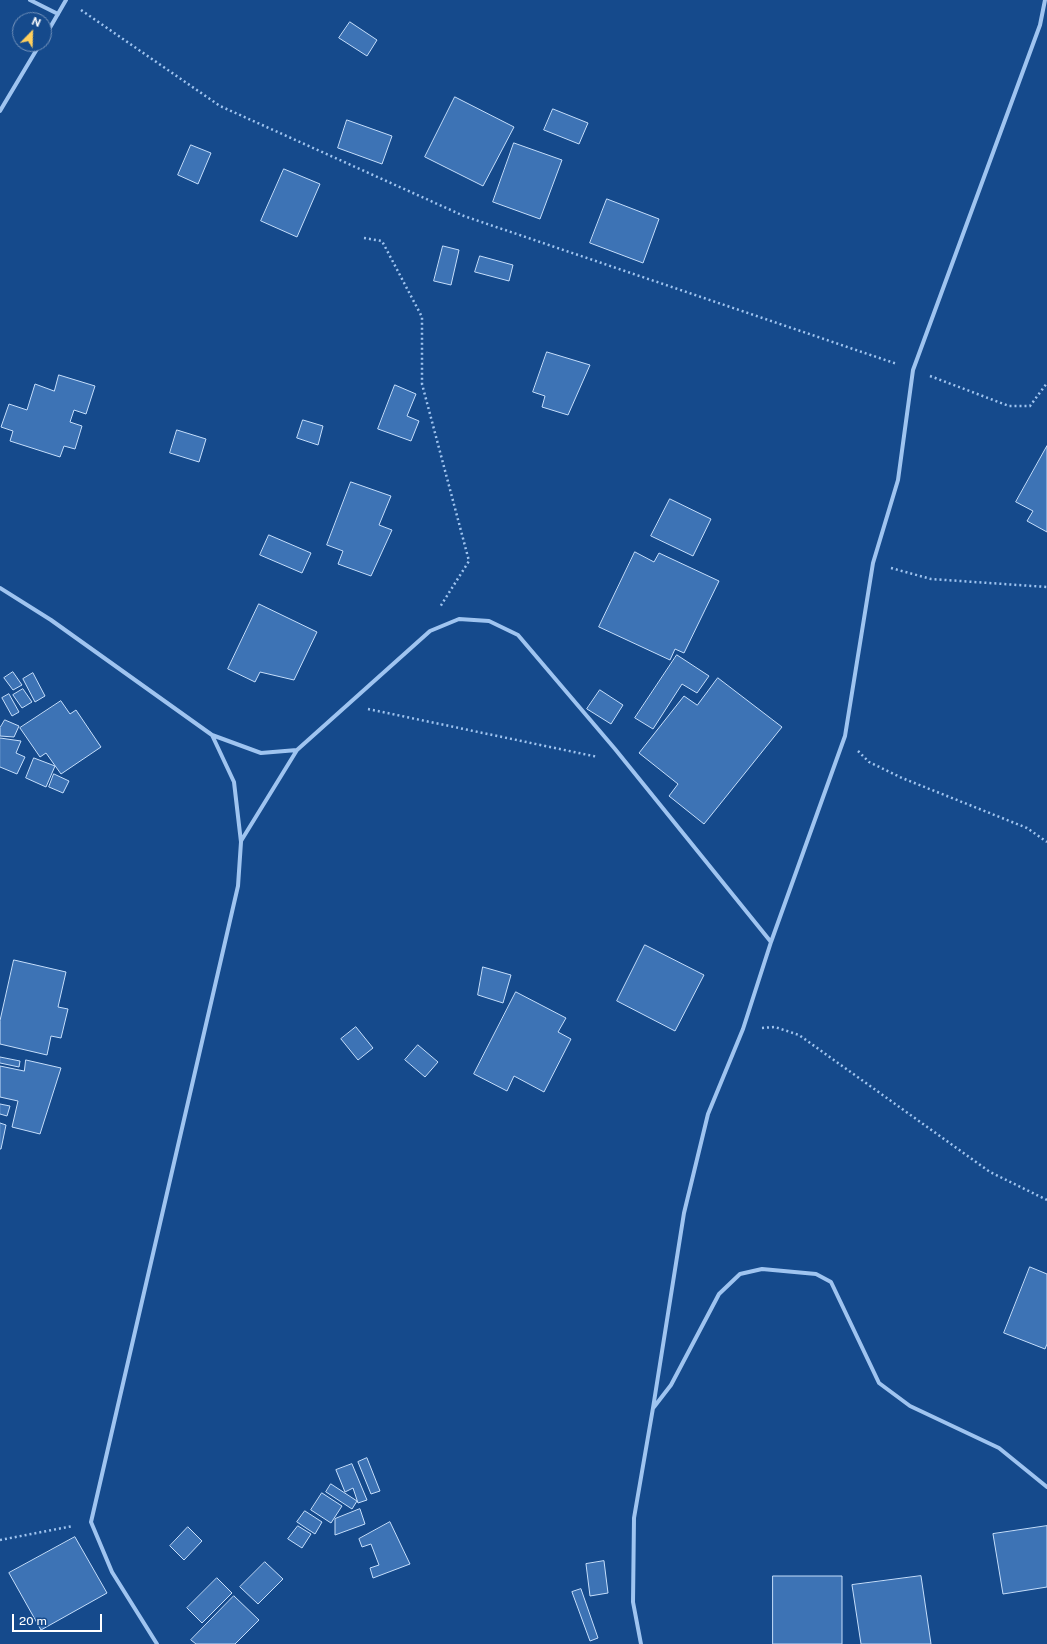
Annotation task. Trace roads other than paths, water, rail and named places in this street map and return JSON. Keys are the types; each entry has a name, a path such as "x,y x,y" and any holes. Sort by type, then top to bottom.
{"street":[{"path":"30,0 58,14"},
{"path":"52,24 66,0"},
{"path":"641,1644 633,1602 634,1518 684,1213 708,1114 743,1029 771,942 845,736 873,563 898,480 913,370 1040,25 1044,0"},
{"path":"0,111 35,52"},
{"path":"0,588 51,620 212,735 261,752 297,750"},
{"path":"241,842 297,750 430,632 459,618 488,621 518,635 626,763 771,942"},
{"path":"157,1644 112,1572 91,1522 236,894 241,842 234,782 212,735"},
{"path":"653,1408 671,1385 719,1294 740,1274 762,1269 816,1274 831,1282 879,1383 910,1406 999,1448 1047,1487"}]}
